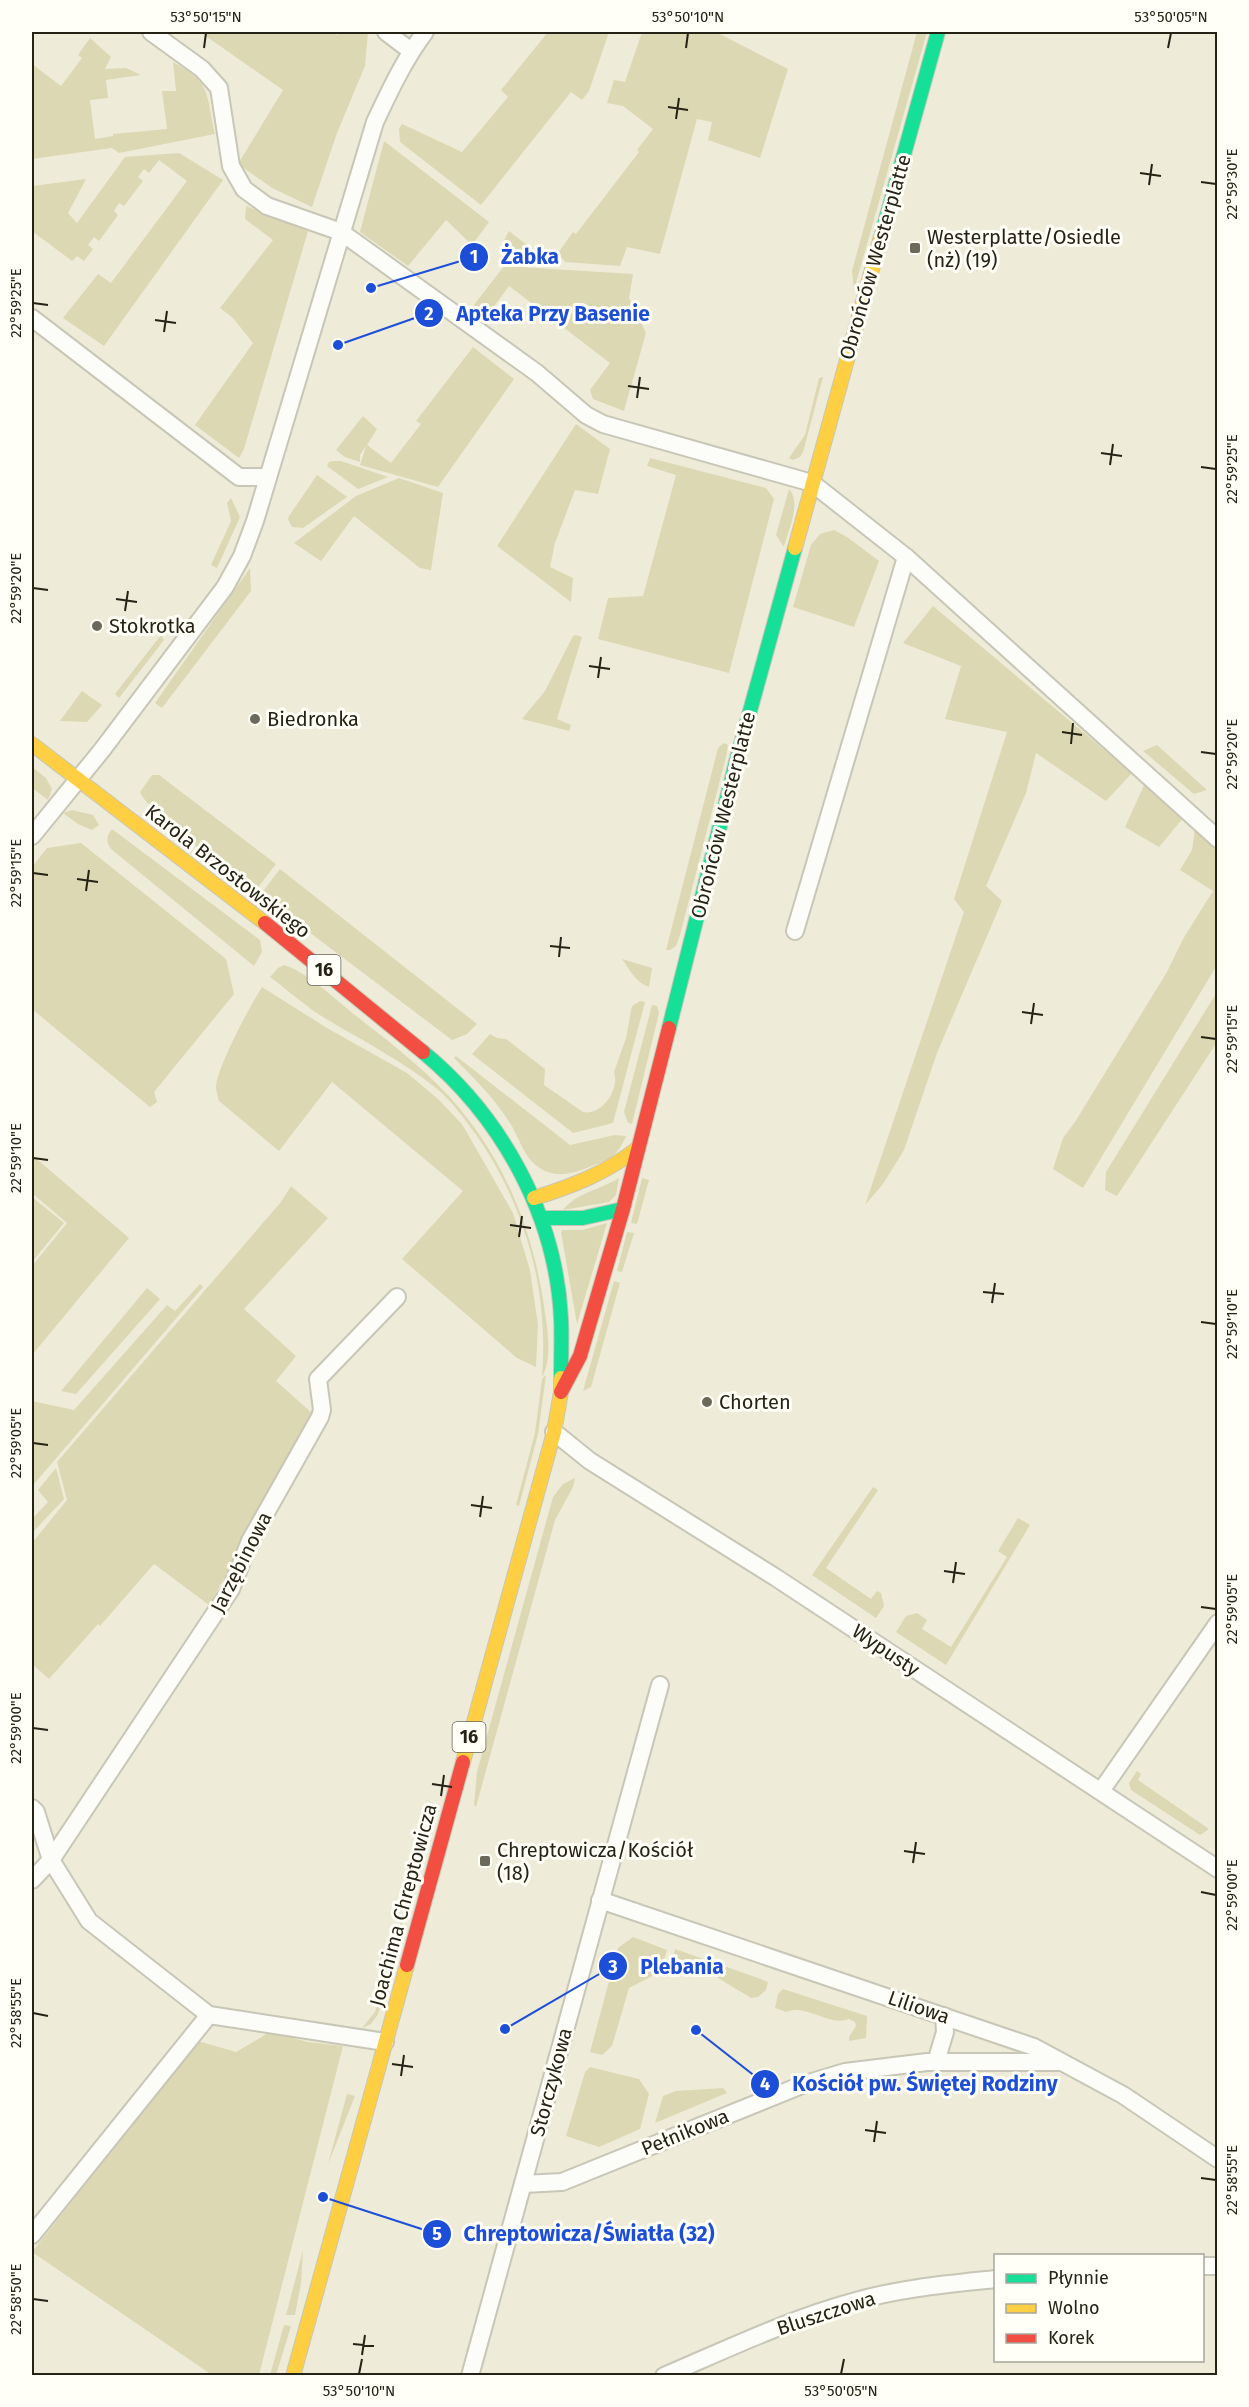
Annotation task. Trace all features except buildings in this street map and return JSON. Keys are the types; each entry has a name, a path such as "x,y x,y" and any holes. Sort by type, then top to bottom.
{"main road":[{"name":"Obrońców Westerplatte","path":"561,1392 580,1356 623,1209 737,758 938,32"},
{"name":"Karola Brzostowskiego","path":"32,744 293,945 447,1072 498,1135 534,1198"},
{"path":"534,1198 583,1183 616,1166 638,1148"},
{"name":"Joachima Chreptowicza","path":"293,2376 554,1432 561,1392 561,1317 551,1252 534,1198"},
{"path":"542,1218 567,1221 597,1217 623,1209"}],"street":[{"path":"151,32 202,69 219,88 231,166 244,189 267,206 342,232 537,373 586,415 603,424 812,483 906,556 1218,839"},
{"path":"386,32 411,51"},
{"path":"32,836 225,587 242,556 375,122 411,51 425,32"},
{"path":"32,318 239,477 268,477"},
{"path":"795,931 906,556"},
{"name":"Jarzębinowa","path":"32,1880 51,1860 231,1589 250,1541 320,1417 322,1410 318,1379 397,1297"},
{"name":"Wypusty","path":"554,1432 590,1461 775,1577 1218,1869"},
{"path":"1101,1791 1218,1623"},
{"name":"Storczykowa","path":"470,2376 660,1685"},
{"path":"32,1808 36,1812 51,1860 89,1921 209,2015 385,2042"},
{"name":"Liliowa","path":"600,1900 1034,2047 1123,2096 1218,2159"},
{"path":"32,2235 209,2015"},
{"path":"936,2062 945,2032 944,2016"},
{"name":"Pełnikowa","path":"523,2184 562,2182 802,2085 845,2072 936,2062 1060,2062"},
{"name":"Bluszczowa","path":"664,2376 759,2336 855,2301 894,2292 994,2279"}],"shaded area":[{"path":"200,32 332,32 337,35 340,32 368,32 365,66 337,133 312,207 272,188 238,164 283,90"},
{"path":"548,32 609,32 589,91 582,100 571,92 481,205 400,142 399,129 402,124 462,152 508,97 501,90"},
{"path":"642,32 716,32 788,69 760,158 708,140 712,122 697,119 660,254 627,247 620,266 565,262 558,253 573,232 576,234 639,152 637,150 653,129 623,106 607,103 614,80 625,82"},
{"path":"917,32 927,32 854,290 852,271"},
{"path":"90,38 111,57 105,69 126,68 141,75 106,80 108,98 90,100 95,139 113,136 113,134 167,129 162,91 176,91 173,62 186,69 201,83 208,99 215,134 119,153 112,148 32,159 32,64 61,86 82,58 78,55"},
{"path":"384,141 489,222 472,245 446,220 408,266 360,232"},
{"path":"179,153 223,180 104,346 63,318 98,274 111,283 187,181 159,160 149,173 144,169 138,177 143,181 124,206 119,203 114,211 118,215 99,241 94,237 88,245 93,249 84,261 77,256 72,261 32,231 32,186 86,179 68,213 77,223 125,157"},
{"path":"246,206 308,231 244,449 239,458 195,425 253,343 233,318 220,308 273,240 245,219"},
{"path":"509,231 549,262 505,259 504,240"},
{"path":"504,266 633,274 629,298 646,333 624,411 593,399 590,390 610,363 509,286 483,321 470,310"},
{"path":"473,347 514,379 438,487 360,465 366,446 360,455 360,462 345,457 336,450 363,416 377,429 367,445 391,463 421,424 416,421"},
{"path":"823,377 803,452 800,457 793,460 789,458 805,435 819,378"},
{"path":"576,424 610,449 598,494 575,490 555,543 550,567 573,578 571,602 497,546"},
{"path":"650,458 766,488 774,499 729,673 598,639 608,598 643,596 676,475 647,466"},
{"path":"341,461 388,477 358,489 327,466 329,462"},
{"path":"317,475 347,497 303,528 292,527 289,516"},
{"path":"399,478 443,493 431,570 420,568 354,516 321,561 294,543 356,496"},
{"path":"789,489 793,495 794,509 784,547 776,535"},
{"path":"231,498 240,517 217,568 211,565 231,521 227,503"},
{"path":"834,530 879,561 854,627 793,607 811,545 820,534"},
{"path":"250,568 251,591 162,708 155,703"},
{"path":"933,606 1132,773 1106,801 1036,753 1026,793 986,886 1002,901 937,1053 904,1150 883,1184 865,1205 964,912 954,899 1007,732 945,719 961,666 903,643"},
{"path":"161,635 164,640 119,698 115,694"},
{"path":"573,636 582,637 557,719 571,725 569,731 522,719 545,691"},
{"path":"82,691 102,705 87,722 60,721"},
{"path":"724,743 728,745 726,757 680,935 676,946 666,950 718,748"},
{"path":"1157,745 1207,790 1194,794 1143,751"},
{"path":"32,767 46,778 52,789 48,800 32,788"},
{"path":"152,775 159,775 276,864 256,890 254,891 192,843 146,801 140,792"},
{"path":"1145,783 1184,817 1159,847 1125,827"},
{"path":"72,810 93,815 99,825 92,830 78,824 63,813"},
{"path":"112,829 260,940 262,952 254,966 111,849 107,839"},
{"path":"1195,829 1217,846 1217,965 1083,1188 1053,1169 1063,1138 1167,972 1183,939 1213,891 1180,870 1192,850"},
{"path":"81,843 226,959 234,994 154,1092 157,1102 150,1107 32,1009 32,867 47,848"},
{"path":"280,869 477,1024 467,1034 452,1040 260,895"},
{"path":"622,959 652,968 649,987 637,979"},
{"path":"284,965 321,987 428,1075 459,1108 495,1159 521,1215 538,1275 548,1342 547,1361 542,1377 542,1313 537,1282 521,1221 494,1163 463,1117 436,1088 397,1060 305,1005 270,977"},
{"path":"262,987 327,1028 407,1073 437,1098 462,1124 513,1213 530,1270 538,1325 536,1367 517,1358 402,1259 463,1191 332,1082 279,1151 219,1101 216,1087 222,1066 242,1022"},
{"path":"1217,992 1217,1042 1117,1196 1105,1190 1106,1172"},
{"path":"640,1001 645,1002 613,1123 573,1133 472,1054 490,1034 506,1039 545,1069 544,1085 583,1112 597,1110 603,1106 612,1093 614,1072 626,1038 632,1006"},
{"path":"652,1005 657,1006 659,1013 632,1124 628,1123 624,1112"},
{"path":"456,1056 570,1145 615,1135 626,1136 623,1143 612,1156 583,1170 556,1174 543,1170 528,1157 512,1126 482,1087 454,1058"},
{"path":"32,1155 129,1238 32,1355 32,1266 67,1223 32,1193"},
{"path":"619,1178 616,1195 609,1202 563,1210 582,1195"},
{"path":"642,1178 649,1180 637,1224 631,1223"},
{"path":"291,1186 328,1218 244,1309 296,1356 276,1381 312,1413 312,1424 209,1605 154,1564 100,1626 98,1624 49,1679 32,1664 32,1543 67,1500 57,1462 281,1202"},
{"path":"32,1197 64,1223 32,1262"},
{"path":"607,1223 577,1324 561,1232 563,1230 582,1230"},
{"path":"627,1232 634,1233 622,1272 617,1271"},
{"path":"614,1281 620,1283 591,1387 583,1391"},
{"path":"200,1284 203,1287 34,1484 32,1480 32,1401 74,1410 167,1305 175,1311"},
{"path":"147,1288 160,1299 76,1394 61,1391"},
{"path":"546,1375 538,1434 519,1506 516,1505 535,1433 542,1379"},
{"path":"56,1468 64,1499 32,1533 32,1519 48,1502 38,1490"},
{"path":"575,1478 573,1487 555,1520 476,1807 474,1805 477,1772 553,1497 563,1484"},
{"path":"873,1487 878,1490 826,1568 871,1599 877,1591 881,1593 884,1606 876,1618 812,1575"},
{"path":"1018,1518 1030,1525 946,1665 896,1632 906,1616 917,1613 927,1620 922,1629 951,1647 1007,1557 998,1551"},
{"path":"1137,1771 1141,1774 1138,1780 1209,1829 1200,1835 1131,1790 1129,1783"},
{"path":"405,1908 378,2014 371,2024 362,2028 375,2012"},
{"path":"633,1937 667,1950 660,1972 629,1988 612,2046 602,2055 590,2052 618,1948"},
{"path":"675,1949 768,1982 766,1990 758,1997 751,1998 705,1970 672,1965"},
{"path":"783,1989 867,2016 866,2038 849,2041 856,2026 855,2022 849,2019 833,2020 802,2010 786,2012 775,2008 778,1994"},
{"path":"270,2032 308,2042 343,2046 259,2375 212,2375 32,2252 198,2041 236,2052"},
{"path":"590,2067 639,2079 649,2094 640,2129 599,2147 566,2136 585,2072"},
{"path":"723,2088 727,2093 655,2123 663,2096 676,2091"},
{"path":"347,2094 355,2096 328,2164"},
{"path":"303,2250 301,2283 295,2315 286,2315"},
{"path":"284,2325 291,2326 276,2375 270,2375"}],"traffic: fast":[{"path":"881,237 938,32"},
{"path":"669,1028 737,758 795,548"},
{"path":"423,1052 477,1107 500,1138 520,1171 536,1206 557,1280 561,1318 561,1378"},
{"path":"542,1218 583,1218 623,1209"}],"traffic: slow":[{"path":"795,548 881,237"},
{"path":"32,744 265,923"},
{"path":"534,1198 589,1178 614,1165 638,1148"},
{"path":"463,1762 554,1432 561,1378"},
{"path":"293,2376 407,1965"}],"traffic: jam":[{"path":"265,923 423,1052"},
{"path":"561,1392 580,1356 623,1209 669,1028"},
{"path":"407,1965 463,1762"}],"place":[{"name":"Westerplatte/Osiedle (nż) (19)","path":"915,248"},
{"name":"Żabka","path":"371,288"},
{"name":"Apteka Przy Basenie","path":"338,345"},
{"name":"Stokrotka","path":"97,626"},
{"name":"Biedronka","path":"255,719"},
{"name":"Chorten","path":"707,1402"},
{"name":"Chreptowicza/Kościół (18)","path":"485,1861"},
{"name":"Plebania","path":"505,2029"},
{"name":"Kościół pw. Świętej Rodziny","path":"696,2030"},
{"name":"Chreptowicza/Światła (32)","path":"323,2197"}]}
